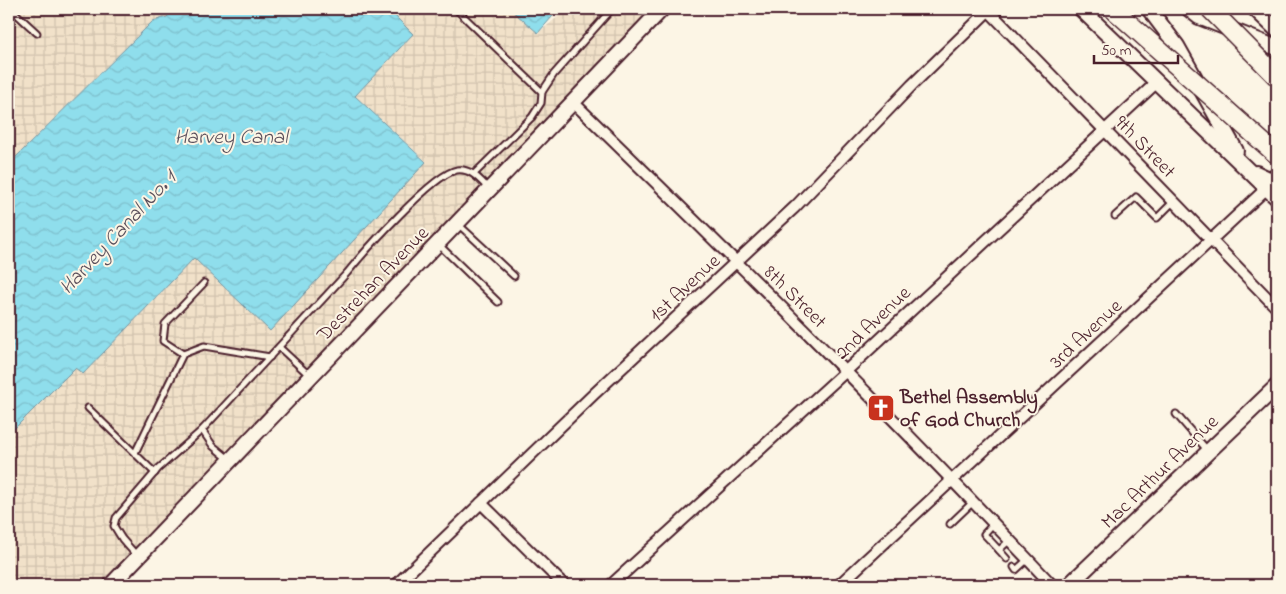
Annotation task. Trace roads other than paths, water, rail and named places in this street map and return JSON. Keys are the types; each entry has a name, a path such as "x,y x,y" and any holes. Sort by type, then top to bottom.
{"highway":[{"path":"1113,9 1277,156"},
{"path":"1210,9 1277,77"}],"main road":[{"name":"Destrehan Avenue","path":"110,585 662,9"},
{"path":"1081,9 1247,169 1272,185 1277,198"},
{"path":"1149,9 1177,46 1216,119 1247,169"},
{"path":"1189,9 1199,17 1277,48"},
{"path":"1255,9 1277,30"},
{"name":"Mac Arthur Avenue","path":"1069,585 1277,386"}],"street":[{"name":"9th Street","path":"989,9 1277,308"},
{"name":"1st Avenue","path":"396,585 594,394 795,207 912,85 989,9"},
{"name":"2nd Avenue","path":"611,585 846,371 1157,82"},
{"name":"8th Street","path":"573,102 738,262 953,480 1052,585"},
{"name":"3rd Avenue","path":"839,585 1272,185"},
{"path":"481,503 564,585"}],"lane":[{"path":"11,9 37,33"},
{"path":"474,174 532,116 541,103 542,92 554,74 612,9"},
{"path":"457,10 542,92"},
{"path":"138,557 122,539 114,526 116,518 155,473 202,430 364,252 437,180 456,170 469,171 474,174 489,190"},
{"path":"1116,216 1136,197 1157,218 1175,201"},
{"path":"457,223 514,276"},
{"path":"438,244 498,302"},
{"path":"183,354 163,341 165,324 204,284"},
{"path":"135,453 183,354 204,346 270,356"},
{"path":"279,347 311,376"},
{"path":"88,408 155,473"},
{"path":"1176,414 1209,452"},
{"path":"202,430 213,446 230,460"},
{"path":"950,524 974,502"},
{"path":"994,523 984,534 1006,559"},
{"path":"999,550 1010,540"},
{"path":"1014,567 1016,570 1028,560"}],"water":[{"name":"Harvey Canal","path":"173,9 401,9 395,16 413,34 355,96 426,162 270,331 194,258 83,374 75,368 9,434 9,164 153,21 167,17"},
{"path":"510,9 559,9 538,33"}],"place":[{"name":"Bethel Assembly of God Church","path":"881,408"}],"water label":[{"name":"Harvey Canal No. 1","path":"117,232"}]}
